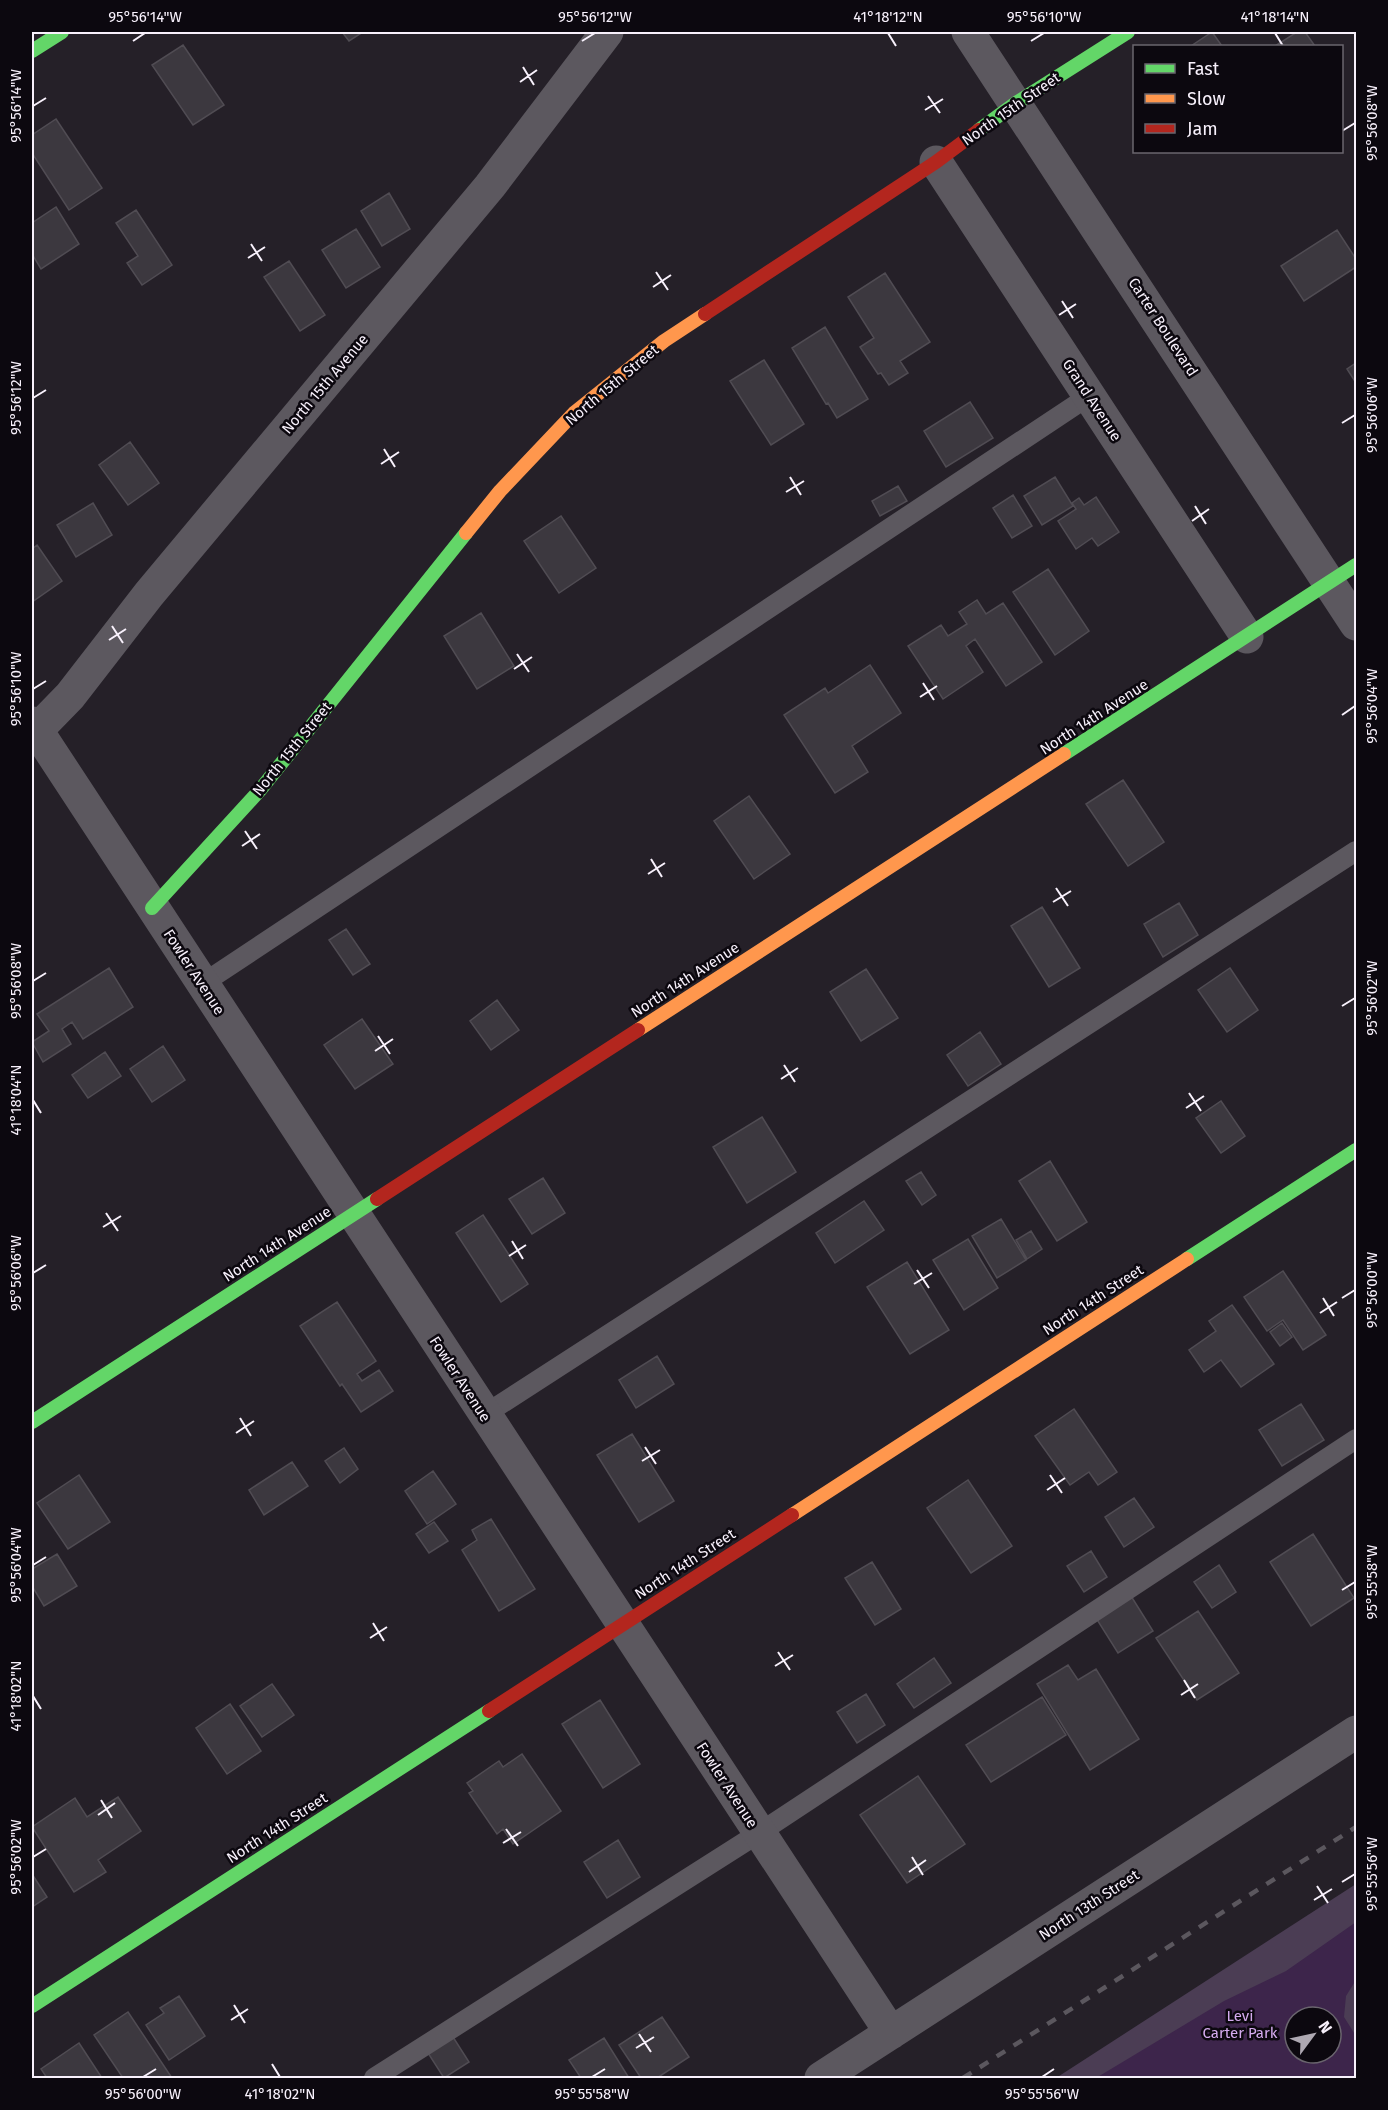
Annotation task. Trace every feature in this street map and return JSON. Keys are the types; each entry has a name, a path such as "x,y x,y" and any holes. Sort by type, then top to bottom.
{"street":[{"path":"32,51 62,32"},
{"name":"North 15th Avenue","path":"33,729 70,696 149,594 490,186 607,32"},
{"name":"Carter Boulevard","path":"968,32 1356,624"},
{"name":"North 15th Street","path":"152,908 260,790 500,491 574,413 664,341 936,162 1016,103 1128,32"},
{"name":"Grand Avenue","path":"936,162 1247,637"},
{"name":"North 14th Avenue","path":"32,1422 1356,565"},
{"name":"Fowler Avenue","path":"33,729 891,2033"},
{"name":"North 14th Street","path":"32,2006 1356,1150"},
{"name":"North 13th Street","path":"821,2079 1356,1732"}],"lane":[{"path":"202,984 1089,396"},
{"path":"484,1415 1356,850"},
{"path":"375,2079 759,1833 1356,1439"}],"green space":[{"name":"Levi Carter Park","path":"1356,1884 1356,2078 1056,2078"}],"shaded area":[{"path":"1356,1922 1356,1980 1346,1996 1344,2017 1356,2036 1356,2078 1096,2078 1224,2001 1286,1971"}],"building":[{"path":"342,32 363,32 349,41"},
{"path":"1212,32 1221,45 1192,45"},
{"path":"1297,32 1305,32 1314,45 1277,45"},
{"path":"183,45 224,105 193,125 152,65"},
{"path":"56,119 102,188 69,210 32,153 32,135"},
{"path":"389,193 410,229 382,246 361,211"},
{"path":"56,207 79,244 41,269 32,254 32,223"},
{"path":"136,210 172,265 142,285 127,263 138,256 116,223"},
{"path":"356,229 380,267 346,288 322,250"},
{"path":"1337,230 1356,259 1356,267 1304,301 1281,266"},
{"path":"289,261 325,315 300,331 264,277"},
{"path":"885,273 930,342 900,361 908,373 889,385 881,373 878,374 860,347 874,338 848,297"},
{"path":"825,327 868,399 837,418 792,348"},
{"path":"764,360 804,424 771,445 730,381"},
{"path":"1356,363 1356,383 1347,369"},
{"path":"970,402 993,438 946,467 924,431"},
{"path":"130,442 159,483 128,505 99,465"},
{"path":"1055,477 1073,506 1042,525 1024,496"},
{"path":"898,486 907,501 880,516 872,501"},
{"path":"1013,495 1032,526 1012,538 993,508"},
{"path":"1096,497 1119,532 1098,546 1092,538 1076,549 1058,521 1076,509 1072,503 1079,498 1084,505"},
{"path":"93,503 112,535 76,557 57,525"},
{"path":"561,516 596,568 559,593 524,541"},
{"path":"37,545 62,581 32,602 32,549"},
{"path":"1048,569 1089,631 1055,655 1013,592"},
{"path":"977,600 986,614 1003,603 1042,662 1006,686 975,639 966,646 983,672 943,699 908,646 941,625 948,636 967,624 959,612"},
{"path":"481,613 514,666 477,689 444,636"},
{"path":"870,665 901,713 852,746 868,772 835,793 784,715 825,688 828,693"},
{"path":"1123,780 1164,842 1128,866 1086,804"},
{"path":"749,796 790,854 754,879 714,821"},
{"path":"1179,903 1198,935 1163,957 1144,924"},
{"path":"1042,907 1080,968 1049,987 1011,926"},
{"path":"346,929 370,964 353,975 329,940"},
{"path":"109,968 133,1007 83,1039 72,1022 62,1029 71,1044 43,1062 32,1042 49,1031 37,1014"},
{"path":"1230,968 1258,1010 1227,1032 1198,990"},
{"path":"866,969 898,1018 861,1041 830,992"},
{"path":"497,1000 519,1030 491,1050 470,1021"},
{"path":"362,1019 393,1064 355,1089 324,1045"},
{"path":"980,1032 1001,1064 968,1086 947,1055"},
{"path":"163,1046 185,1080 152,1102 130,1069"},
{"path":"105,1052 121,1076 88,1098 72,1075"},
{"path":"1221,1101 1245,1136 1221,1153 1196,1118"},
{"path":"762,1117 796,1172 747,1203 713,1147"},
{"path":"1050,1161 1087,1222 1057,1241 1019,1181"},
{"path":"921,1172 936,1195 922,1205 906,1181"},
{"path":"543,1178 565,1213 532,1234 509,1199"},
{"path":"864,1201 884,1230 835,1263 816,1233"},
{"path":"483,1215 528,1284 501,1302 456,1233"},
{"path":"1001,1219 1026,1260 997,1278 972,1236"},
{"path":"1031,1231 1042,1249 1027,1259 1016,1240"},
{"path":"968,1239 998,1288 964,1310 933,1260"},
{"path":"907,1262 949,1330 910,1354 867,1287"},
{"path":"1283,1271 1326,1335 1303,1350 1283,1320 1267,1331 1244,1297"},
{"path":"337,1302 376,1361 357,1374 362,1381 379,1370 393,1391 361,1412 342,1384 340,1386 300,1326"},
{"path":"1232,1305 1274,1364 1241,1387 1221,1360 1204,1372 1189,1350 1216,1331 1209,1321"},
{"path":"1282,1323 1292,1337 1280,1346 1270,1332"},
{"path":"657,1356 674,1384 636,1408 619,1380"},
{"path":"1301,1404 1324,1440 1282,1466 1259,1430"},
{"path":"1074,1409 1117,1472 1098,1485 1089,1472 1070,1485 1035,1436"},
{"path":"632,1434 674,1501 639,1522 597,1455"},
{"path":"344,1448 358,1469 340,1483 325,1461"},
{"path":"292,1462 308,1486 264,1515 249,1490"},
{"path":"433,1471 456,1504 427,1524 405,1491"},
{"path":"79,1475 110,1522 68,1549 37,1503"},
{"path":"968,1480 1012,1546 971,1573 927,1508"},
{"path":"1134,1498 1154,1527 1124,1547 1105,1517"},
{"path":"491,1519 535,1589 499,1611 462,1550 477,1540 472,1530"},
{"path":"434,1522 448,1541 429,1553 416,1534"},
{"path":"1313,1534 1354,1598 1311,1626 1270,1562"},
{"path":"1091,1551 1107,1577 1084,1592 1067,1566"},
{"path":"57,1554 77,1586 44,1606 32,1586 32,1569"},
{"path":"872,1562 901,1609 875,1625 845,1578"},
{"path":"1219,1565 1236,1592 1212,1608 1194,1582"},
{"path":"1131,1596 1153,1631 1118,1653 1096,1618"},
{"path":"1198,1611 1239,1673 1197,1700 1156,1638"},
{"path":"934,1658 951,1683 914,1708 897,1684"},
{"path":"1068,1665 1078,1680 1096,1669 1139,1739 1090,1770 1037,1684"},
{"path":"272,1684 294,1715 262,1737 240,1706"},
{"path":"866,1694 885,1725 857,1743 837,1712"},
{"path":"1042,1697 1066,1735 991,1782 966,1745"},
{"path":"600,1700 640,1764 603,1788 562,1724"},
{"path":"230,1704 261,1751 227,1774 196,1728"},
{"path":"522,1754 561,1811 513,1844 503,1829 497,1834 469,1793 473,1791 467,1783 499,1761 503,1767"},
{"path":"918,1776 965,1844 907,1883 860,1815"},
{"path":"118,1797 141,1831 98,1860 106,1872 74,1892 32,1827 75,1798 87,1817"},
{"path":"618,1840 640,1877 607,1898 584,1862"},
{"path":"32,1874 47,1897 32,1907"},
{"path":"179,1996 205,2036 169,2060 146,2025 164,2013 160,2008"},
{"path":"128,2012 172,2078 123,2078 94,2035"},
{"path":"662,2017 689,2057 657,2078 641,2078 619,2045"},
{"path":"453,2037 469,2062 444,2078 428,2053"},
{"path":"604,2038 629,2078 581,2078 569,2060"},
{"path":"79,2043 102,2078 47,2078 41,2069"}],"railway":[{"path":"963,2078 1356,1827"}],"traffic: fast":[{"path":"32,51 62,32"},
{"path":"979,130 1016,103 1128,32"},
{"path":"152,908 260,790 466,533"},
{"path":"1064,754 1356,565"},
{"path":"1187,1259 1356,1150"},
{"path":"32,1422 377,1199"},
{"path":"32,2006 489,1711"}],"traffic: slow":[{"path":"466,533 500,491 574,413 664,341 705,314"},
{"path":"638,1030 1064,754"},
{"path":"792,1515 1187,1259"}],"traffic: jam":[{"path":"705,314 936,162 979,130"},
{"path":"377,1199 638,1030"},
{"path":"489,1711 792,1515"}]}
